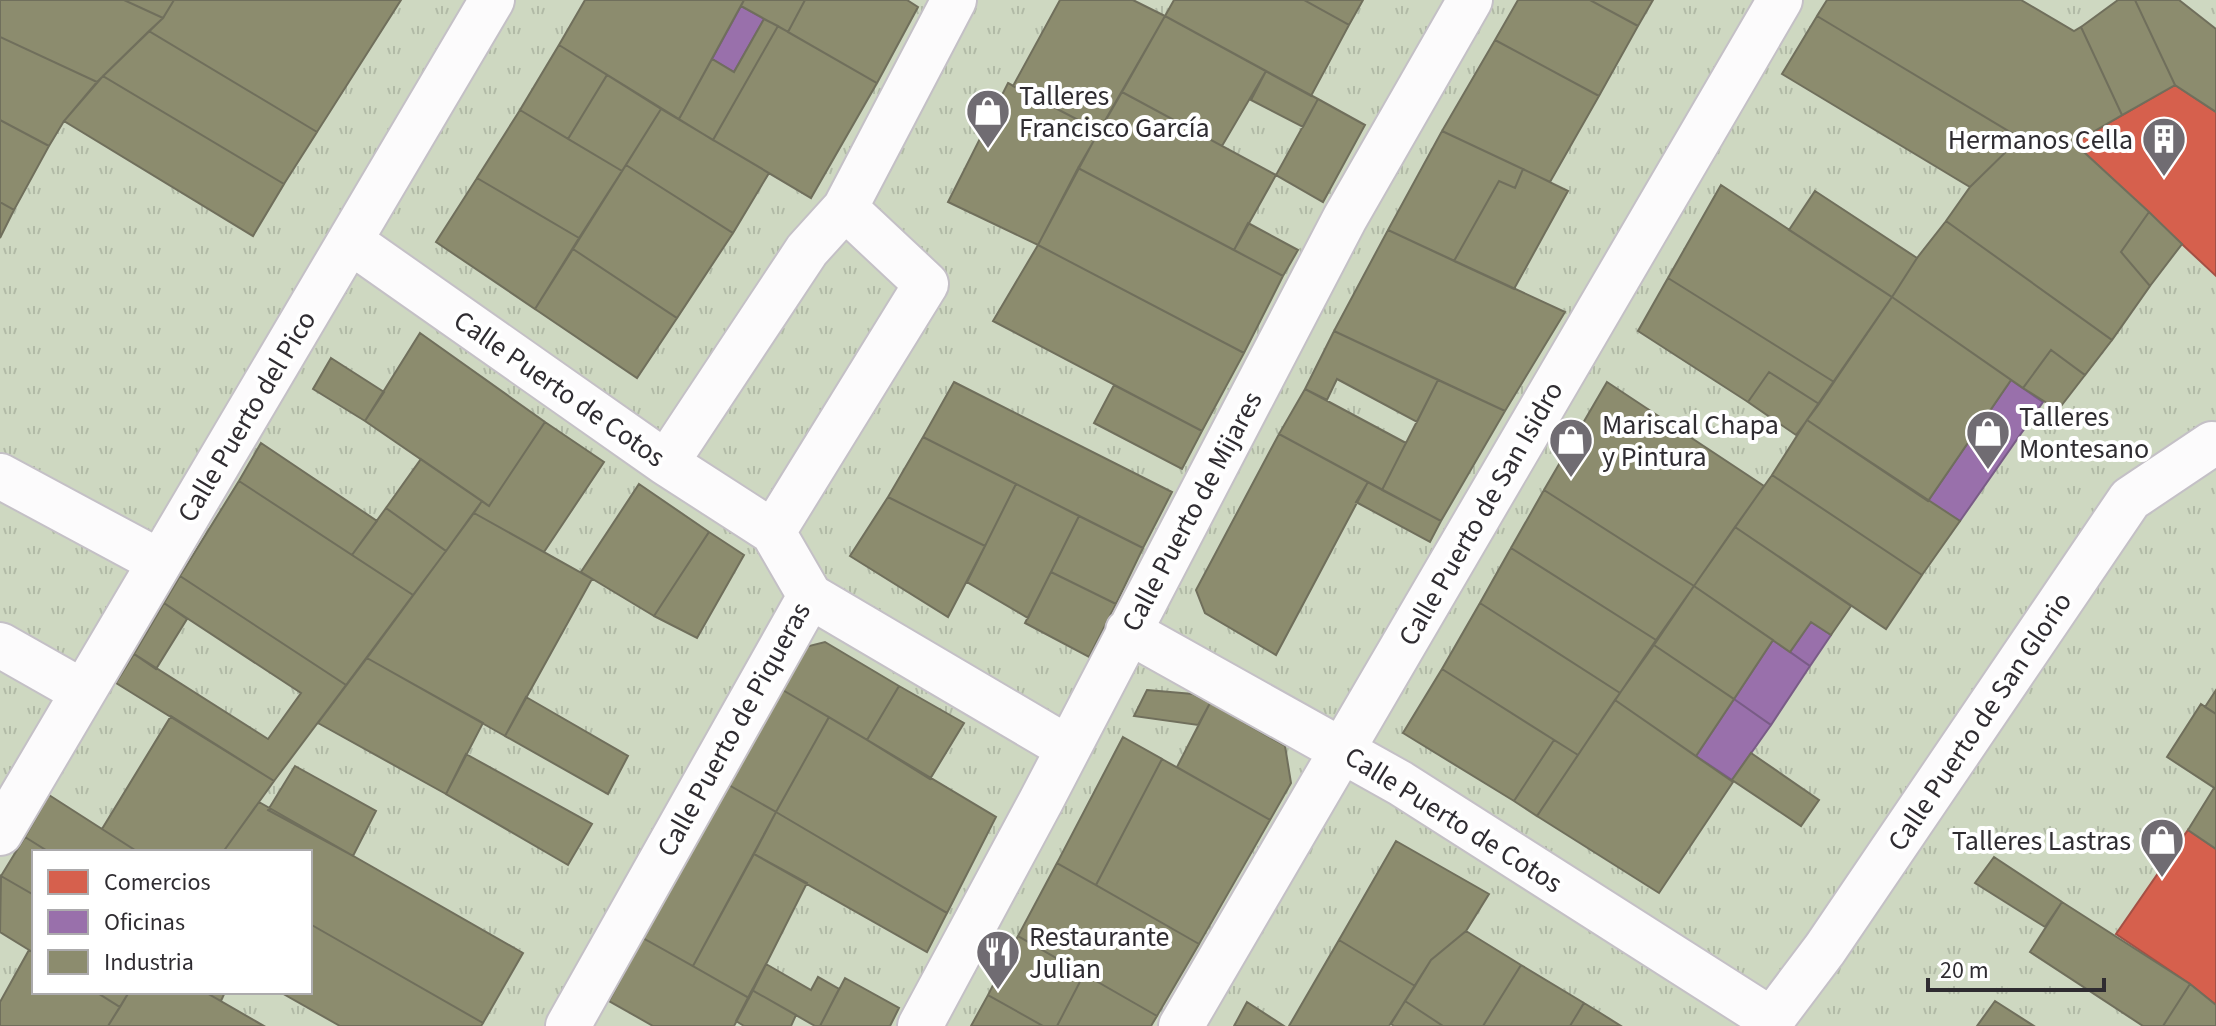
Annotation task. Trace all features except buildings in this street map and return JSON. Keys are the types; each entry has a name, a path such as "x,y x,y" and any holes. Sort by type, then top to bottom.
{"street":[{"name":"Calle Puerto del Pico","path":"0,833 492,0"},
{"path":"666,463 807,250 845,208 954,0"},
{"name":"Calle Puerto de Mijares","path":"920,1026 1345,218 1470,0"},
{"name":"Calle Puerto de San Isidro","path":"1181,1026 1780,0"},
{"path":"773,532 926,284 845,208"},
{"name":"Calle Puerto de Cotos","path":"350,241 666,463 773,532"},
{"name":"Calle Puerto de San Glorio","path":"1770,1023 1825,949 2130,499 2212,444 2216,445"},
{"path":"0,476 160,562"},
{"name":"Calle Puerto de Piqueras","path":"568,1026 810,596 773,532"},
{"path":"810,596 1068,748"},
{"name":"Calle Puerto de Cotos","path":"1128,631 1400,783 1770,1023"},
{"path":"0,645 83,692"}],"green space":[{"path":"0,0 2216,0 2216,1026 0,1026"}],"place":[{"name":"Talleres Francisco García","path":"988,150"},
{"name":"Hermanos Cella","path":"2164,178"},
{"name":"Talleres Montesano","path":"1988,471"},
{"name":"Mariscal Chapa y Pintura","path":"1571,479"},
{"name":"Talleres Lastras","path":"2162,879"},
{"name":"Restaurante Julian","path":"998,991"}]}
